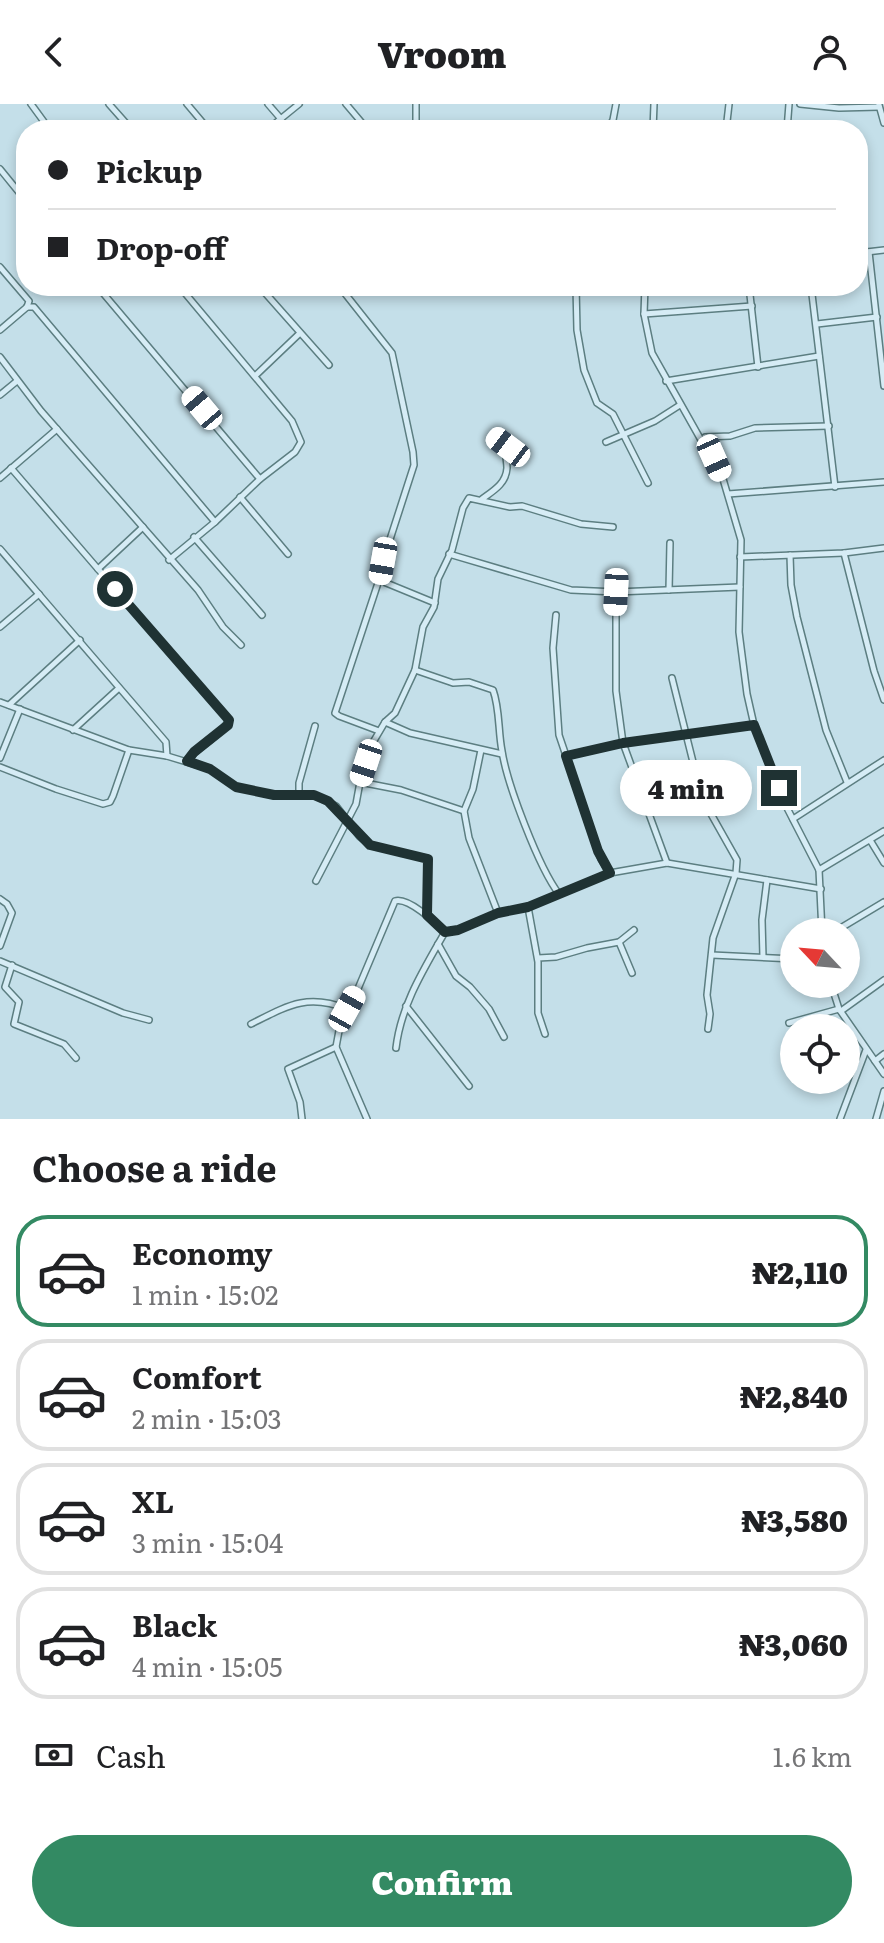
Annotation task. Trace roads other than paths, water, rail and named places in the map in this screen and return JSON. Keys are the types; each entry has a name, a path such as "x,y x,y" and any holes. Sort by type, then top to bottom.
{"street":[{"path":"109,104 123,120"},
{"path":"187,104 201,120"},
{"path":"268,104 281,119 299,104"},
{"path":"346,104 359,120"},
{"path":"800,104 839,108 879,105 884,123"},
{"path":"0,169 16,189"},
{"path":"884,250 869,252 883,353 884,386"},
{"path":"0,267 16,287"},
{"path":"23,296 215,522"},
{"path":"105,296 260,479"},
{"path":"169,560 295,452 301,442 292,421 187,296"},
{"path":"267,296 329,365"},
{"path":"347,296 392,353 414,465 335,713 379,731"},
{"path":"576,296 582,361 597,403 613,414 648,483"},
{"path":"645,296 644,314 652,353 723,479"},
{"path":"750,296 758,367"},
{"path":"813,296 835,487"},
{"path":"0,330 30,305"},
{"path":"644,314 752,306"},
{"path":"817,324 877,317"},
{"path":"255,376 299,334"},
{"path":"666,381 819,356"},
{"path":"0,357 57,429 198,590 223,627 241,645"},
{"path":"0,395 17,381"},
{"path":"606,442 624,436 680,405"},
{"path":"822,918 819,870 793,819 754,725 741,662 741,540 723,479 705,437 730,436 755,428 829,426"},
{"path":"0,478 57,429"},
{"path":"481,500 498,488 507,470 505,455 508,447 495,437"},
{"path":"11,468 229,720 228,725 187,761"},
{"path":"728,494 884,482"},
{"path":"240,497 288,554"},
{"path":"316,881 356,804 360,782 379,731 395,713 415,670 423,627 435,603 438,579 469,498 510,507 522,506 581,524 613,527"},
{"path":"98,569 143,527"},
{"path":"194,537 262,615"},
{"path":"669,590 670,543"},
{"path":"740,557 844,553 884,548"},
{"path":"0,549 166,742 167,756"},
{"path":"844,553 884,700"},
{"path":"449,554 571,590 616,592 740,587"},
{"path":"790,555 797,617 826,730 847,782"},
{"path":"379,580 435,603"},
{"path":"616,592 616,691 623,743 667,863"},
{"path":"0,627 39,594"},
{"path":"556,615 553,648 559,735 598,851 610,873"},
{"path":"9,705 80,640"},
{"path":"415,670 453,683 469,682 493,690 502,754 538,856 559,894"},
{"path":"672,678 685,736 707,809 736,855 736,873 713,938 707,995 710,1014 708,1029"},
{"path":"73,730 119,688"},
{"path":"0,702 129,750 167,756 210,769 236,787 274,795 314,795 328,801 370,845 428,859 427,915"},
{"path":"0,758 20,709"},
{"path":"385,722 410,733 502,754"},
{"path":"566,756 623,743 754,725"},
{"path":"299,793 315,726"},
{"path":"0,767 103,804 110,802 113,796 129,750"},
{"path":"481,750 473,789 464,811 469,838 498,913"},
{"path":"793,819 884,760"},
{"path":"360,782 401,790 464,811"},
{"path":"819,870 884,831"},
{"path":"870,840 884,863"},
{"path":"445,932 458,930 498,913 528,907 610,873 667,863 821,889"},
{"path":"763,957 762,920 767,880"},
{"path":"0,899 12,913 0,946"},
{"path":"367,1119 336,1047 341,1020 395,901 403,900 427,915 445,932"},
{"path":"857,918 884,902"},
{"path":"528,907 538,958 538,1013 545,1034"},
{"path":"538,958 619,942 634,930"},
{"path":"396,1048 398,1024 406,1005 445,932"},
{"path":"619,942 632,973"},
{"path":"438,944 456,976 489,1009 504,1037"},
{"path":"712,955 780,958"},
{"path":"0,961 123,1013 149,1020"},
{"path":"12,965 5,987 19,1002 14,1024 64,1044 76,1058"},
{"path":"824,1014 840,1010 884,980"},
{"path":"836,998 840,1010 884,1074"},
{"path":"251,1024 282,1008 308,1000 330,1002 347,1009"},
{"path":"406,1005 469,1086"},
{"path":"302,1119 296,1088 288,1072 289,1066 336,1047"},
{"path":"840,1119 867,1049"},
{"path":"875,1061 884,1054"},
{"path":"876,1119 884,1091"}]}
